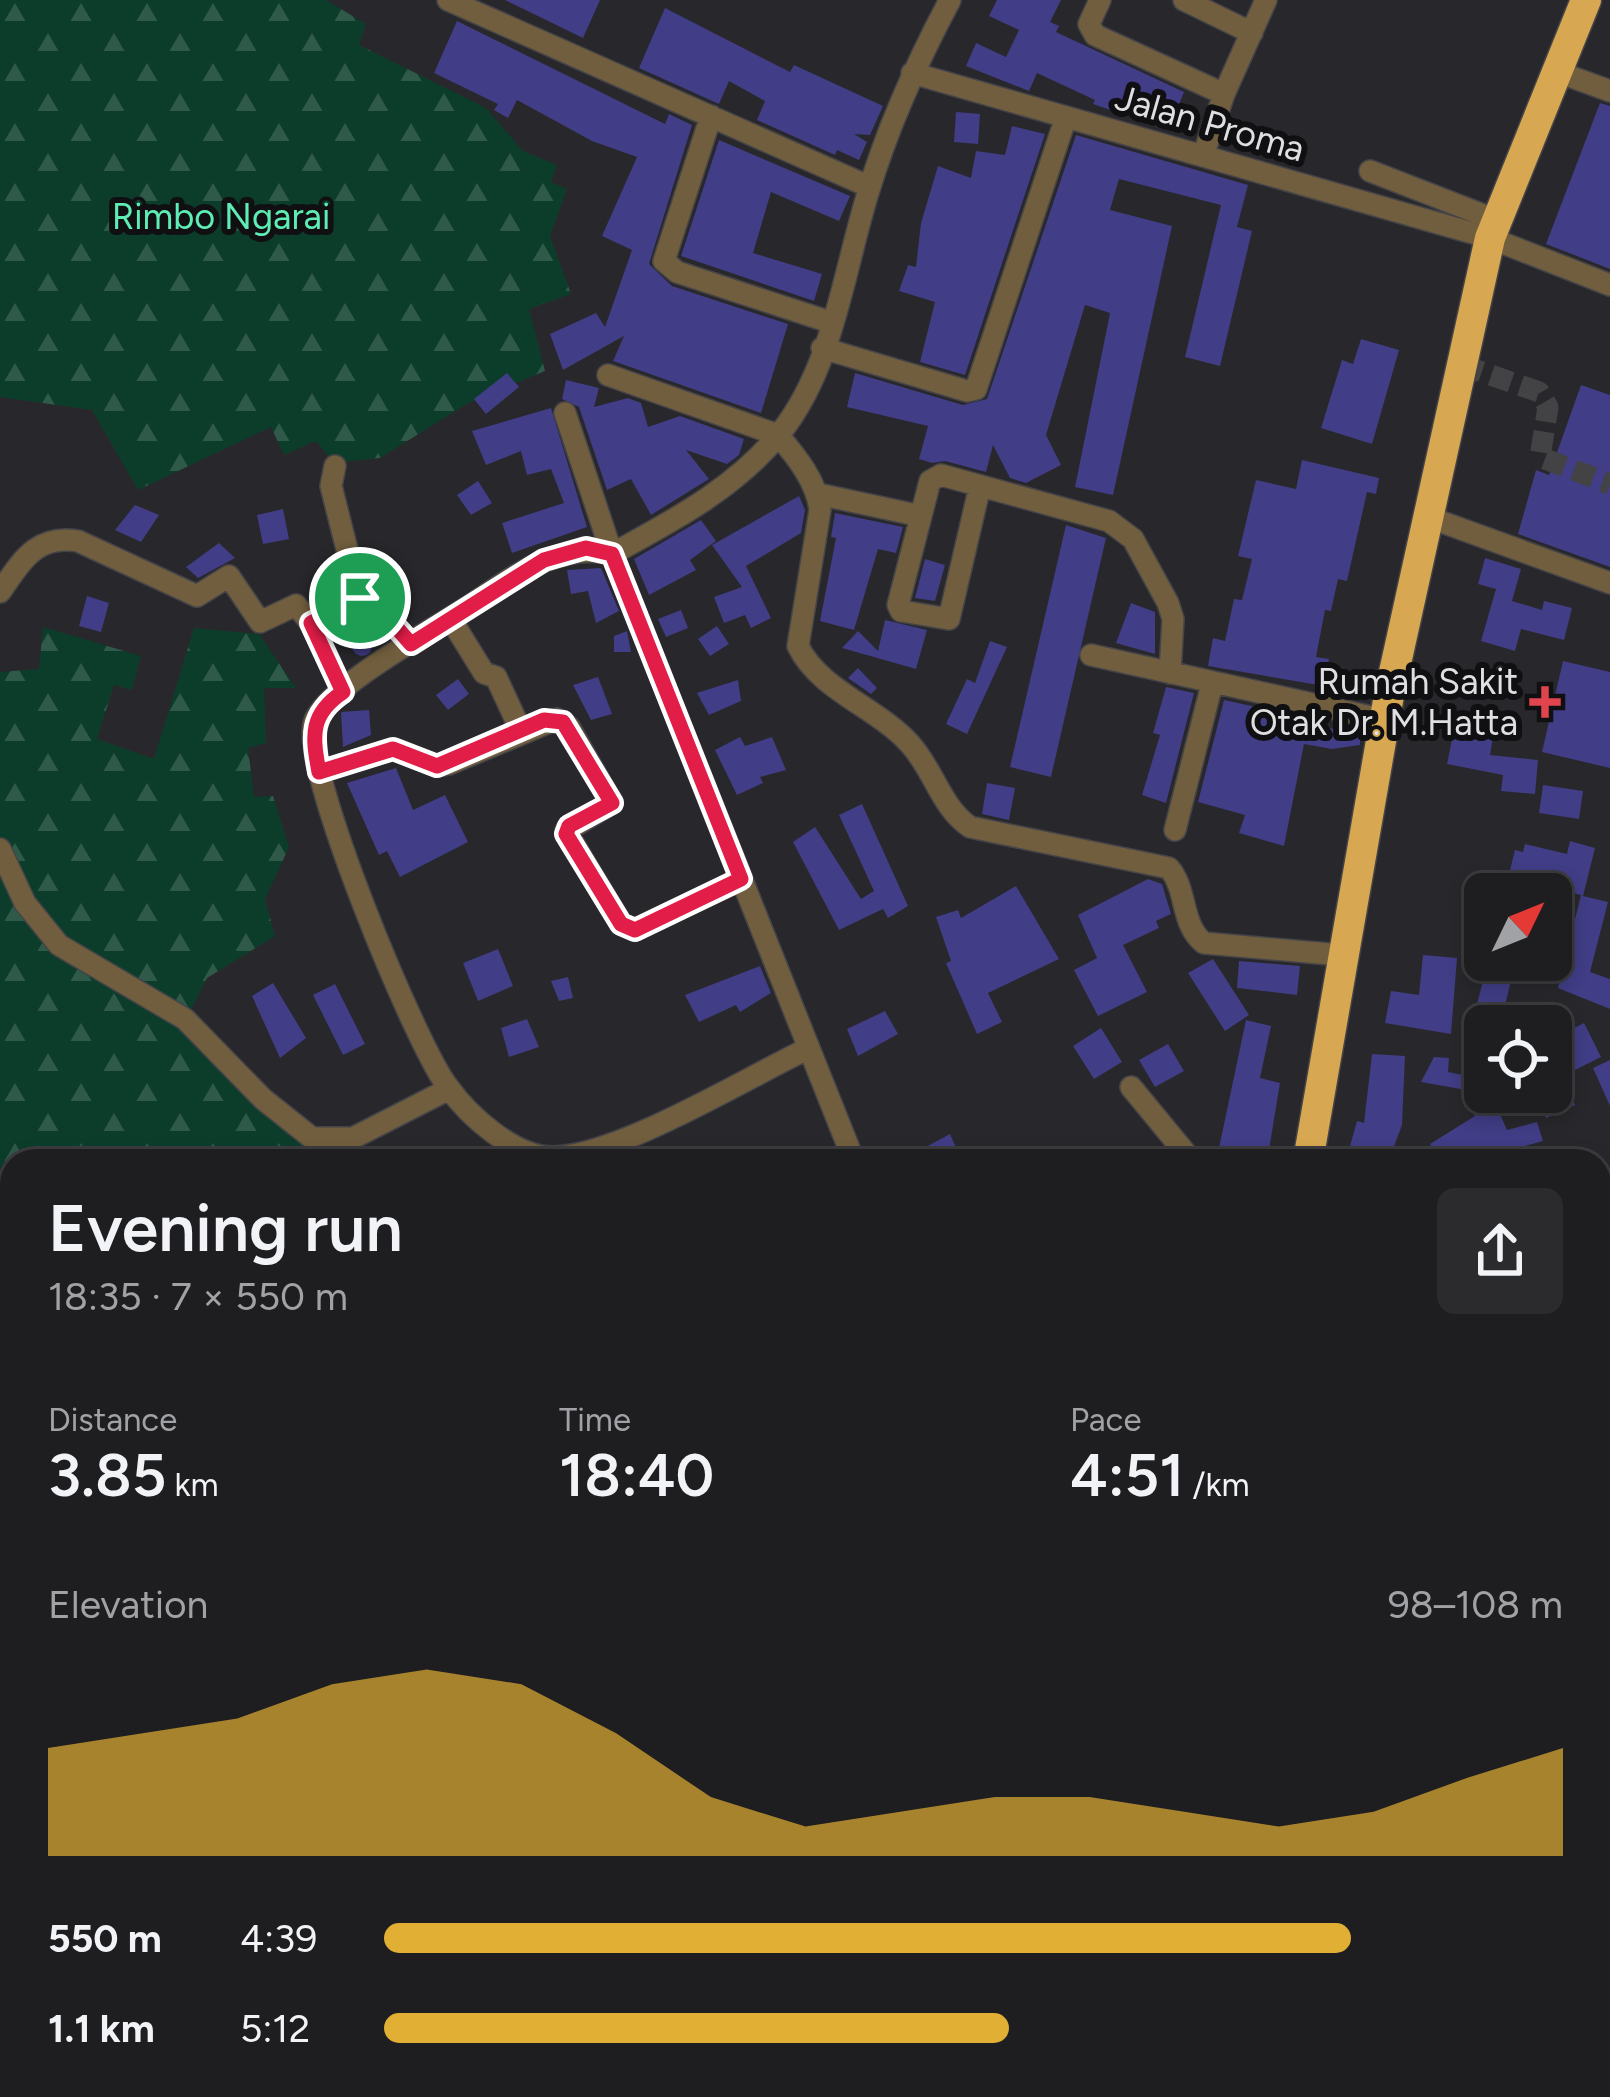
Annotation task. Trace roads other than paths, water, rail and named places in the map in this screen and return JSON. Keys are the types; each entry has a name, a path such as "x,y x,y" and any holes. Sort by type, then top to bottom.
{"highway":[{"path":"1310,1149 1385,720 1493,229 1586,0"}],"street":[{"path":"448,0 869,187"},
{"path":"521,1149 448,1088 432,1063 348,864 319,772 314,723 343,692 544,560 586,548 612,554 703,503 778,435 806,392 869,187 912,73 950,0"},
{"path":"1100,0 1089,23 1095,35 1224,94"},
{"path":"1184,0 1252,33"},
{"path":"1204,153 1224,94 1267,0"},
{"path":"1555,71 1610,91"},
{"name":"Jalan Proma","path":"912,73 1493,229"},
{"path":"711,116 664,261 677,272 830,322"},
{"path":"822,348 967,392 976,389 1066,117"},
{"path":"1370,172 1610,285"},
{"path":"608,375 778,435 818,494 820,510 798,646 812,668 914,747 958,819 970,827 1169,868 1180,886 1191,931 1204,943 1341,956"},
{"path":"565,413 612,554 849,1149"},
{"path":"334,466 331,486 360,598 382,611 411,644"},
{"path":"980,486 946,621 904,613 898,604 934,477 980,486 1126,531 1171,612 1171,673"},
{"path":"818,494 921,516"},
{"path":"1428,517 1610,583"},
{"path":"0,592 28,552 56,537 78,541 197,596 230,575 258,621 296,605 311,623 343,692"},
{"path":"311,623 360,598"},
{"path":"450,618 485,674 496,677 521,731"},
{"path":"1091,655 1385,720"},
{"path":"1175,830 1212,684"},
{"path":"319,772 393,749 437,766 449,764 544,720 563,722 606,792 610,807 566,831 581,866 627,929 741,879"},
{"path":"0,849 25,903 59,945 185,1019 263,1099 312,1138 353,1138 448,1088"},
{"path":"599,1149 809,1048"},
{"path":"1131,1087 1182,1149"}],"tunnel":[{"path":"1462,365 1539,392 1548,407 1540,457 1610,484"}],"place":[{"name":"Rumah Sakit Otak Dr. M.Hatta","path":"1545,702"}],"park label":[{"name":"Rimbo Ngarai","path":"221,216"}]}
